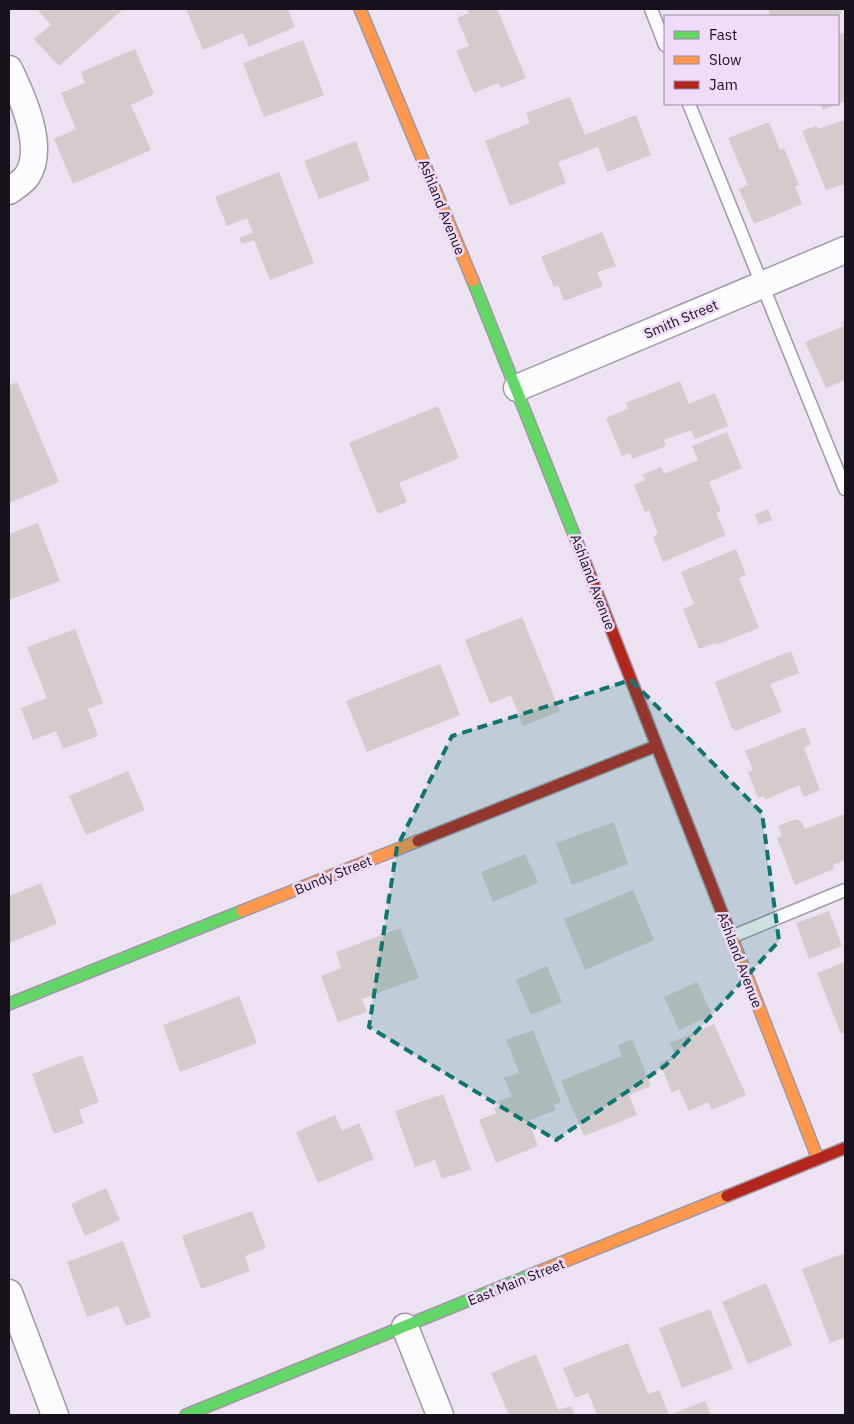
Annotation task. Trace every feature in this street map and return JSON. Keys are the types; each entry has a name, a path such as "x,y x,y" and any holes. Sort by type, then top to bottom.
{"street":[{"name":"Ashland Avenue","path":"360,9 517,388 818,1159"},
{"path":"9,69 30,123 35,156 26,177 9,192"},
{"name":"Smith Street","path":"517,388 845,250"},
{"name":"Bundy Street","path":"9,1004 656,746"},
{"name":"East Main Street","path":"186,1415 845,1148"},
{"path":"9,1293 55,1415"},
{"path":"405,1327 440,1415"}],"lane":[{"path":"651,9 664,42"},
{"path":"689,105 845,489"},
{"path":"731,937 845,890"}],"highlighted area":[{"path":"631,680 762,813 779,941 666,1065 556,1140 369,1027 397,847 452,736"}],"building":[{"path":"37,9 122,10 59,66 34,39 51,25"},
{"path":"186,9 288,9 295,27 249,47 243,33 203,50"},
{"path":"467,9 497,9 526,78 501,88 498,83 474,93 456,51 469,46 457,18 469,13"},
{"path":"768,9 840,9 842,13 837,15 771,15"},
{"path":"845,32 845,101 839,104 839,35"},
{"path":"303,40 324,95 264,117 243,63"},
{"path":"135,49 154,94 131,105 151,150 73,184 54,139 76,129 61,93 85,83 81,72"},
{"path":"570,97 585,135 636,115 651,155 607,172 598,147 558,162 566,183 510,206 485,141 530,123 526,113"},
{"path":"821,105 835,105 823,110"},
{"path":"845,120 845,184 826,190 802,131 816,126 818,129"},
{"path":"769,122 780,150 784,148 799,185 795,186 802,204 754,224 739,189 748,185 728,138"},
{"path":"356,141 370,180 319,199 304,161"},
{"path":"279,172 314,263 270,280 254,240 242,244 239,238 253,233 247,218 227,226 215,197"},
{"path":"602,232 616,266 597,272 603,286 564,301 558,285 554,287 541,257"},
{"path":"845,321 845,380 826,388 805,342 844,326 842,322"},
{"path":"680,381 689,404 715,393 728,426 695,439 691,430 664,440 666,446 656,450 632,459 630,453 622,456 606,418 628,409 626,403"},
{"path":"17,382 59,482 9,503 9,386"},
{"path":"438,406 459,458 399,483 407,502 378,514 349,443"},
{"path":"727,432 742,468 709,482 721,511 716,513 726,535 663,562 653,537 658,534 649,510 645,512 634,485 645,480 642,475 661,467 664,474 698,460 692,446"},
{"path":"768,509 772,520 759,525 755,515"},
{"path":"38,523 60,581 9,600 9,534"},
{"path":"736,549 746,575 739,578 759,628 716,645 715,643 699,649 683,609 694,604 681,572"},
{"path":"522,617 560,711 523,726 511,695 490,704 465,640"},
{"path":"75,629 103,703 88,709 98,736 63,749 56,731 33,740 21,708 47,698 27,647"},
{"path":"791,651 799,673 770,684 782,712 735,731 734,728 732,729 715,682"},
{"path":"440,664 460,715 367,752 346,701"},
{"path":"805,727 811,744 804,748 820,790 804,797 799,785 765,800 764,796 758,798 748,772 753,770 745,751"},
{"path":"128,771 145,810 86,835 69,796"},
{"path":"845,814 845,860 833,865 834,869 795,885 777,838 782,836 778,826 796,819 801,821 805,829"},
{"path":"614,822 628,864 572,885 556,843"},
{"path":"525,854 538,883 493,902 481,872"},
{"path":"41,883 57,924 9,943 9,896"},
{"path":"633,890 654,940 585,970 564,919"},
{"path":"829,911 842,946 809,959 796,923"},
{"path":"400,928 419,978 362,999 367,1012 338,1022 321,976 341,968 336,952"},
{"path":"845,962 845,1032 841,1034 817,973"},
{"path":"547,966 562,1002 531,1015 516,980"},
{"path":"697,982 712,1015 679,1030 664,997"},
{"path":"239,996 257,1043 180,1072 163,1025"},
{"path":"714,1024 746,1095 712,1110 708,1102 689,1111 679,1089 672,1093 660,1063 676,1056 670,1043"},
{"path":"533,1030 561,1102 554,1105 556,1110 528,1121 538,1146 496,1163 479,1120 496,1113 494,1108 500,1105 499,1101 512,1096 504,1078 519,1073 506,1040"},
{"path":"632,1039 651,1086 629,1095 637,1115 584,1136 561,1081 622,1056 618,1045"},
{"path":"82,1055 99,1102 79,1110 84,1123 54,1134 32,1074"},
{"path":"443,1094 471,1169 442,1179 435,1160 415,1167 395,1111"},
{"path":"335,1115 342,1131 359,1123 374,1159 318,1183 296,1132"},
{"path":"106,1188 120,1220 85,1236 71,1204"},
{"path":"252,1211 266,1248 245,1256 250,1271 201,1289 182,1236"},
{"path":"123,1241 151,1317 126,1326 118,1306 87,1317 67,1262"},
{"path":"845,1253 845,1337 830,1343 802,1269"},
{"path":"766,1283 792,1345 748,1364 722,1302"},
{"path":"710,1309 733,1369 682,1388 659,1328"},
{"path":"628,1343 648,1394 659,1390 669,1415 597,1415 588,1393 575,1398 563,1368"},
{"path":"536,1354 558,1410 571,1406 575,1415 509,1415 491,1373"},
{"path":"705,1401 711,1415 670,1415"}],"traffic: fast":[{"path":"473,281 583,557"},
{"path":"9,1004 242,911"},
{"path":"186,1415 538,1272"}],"traffic: slow":[{"path":"360,9 473,281"},
{"path":"242,911 418,841"},
{"path":"728,928 818,1159"},
{"path":"538,1272 727,1196"}],"traffic: jam":[{"path":"583,557 728,928"},
{"path":"418,841 656,746"},
{"path":"727,1196 845,1148"}]}
